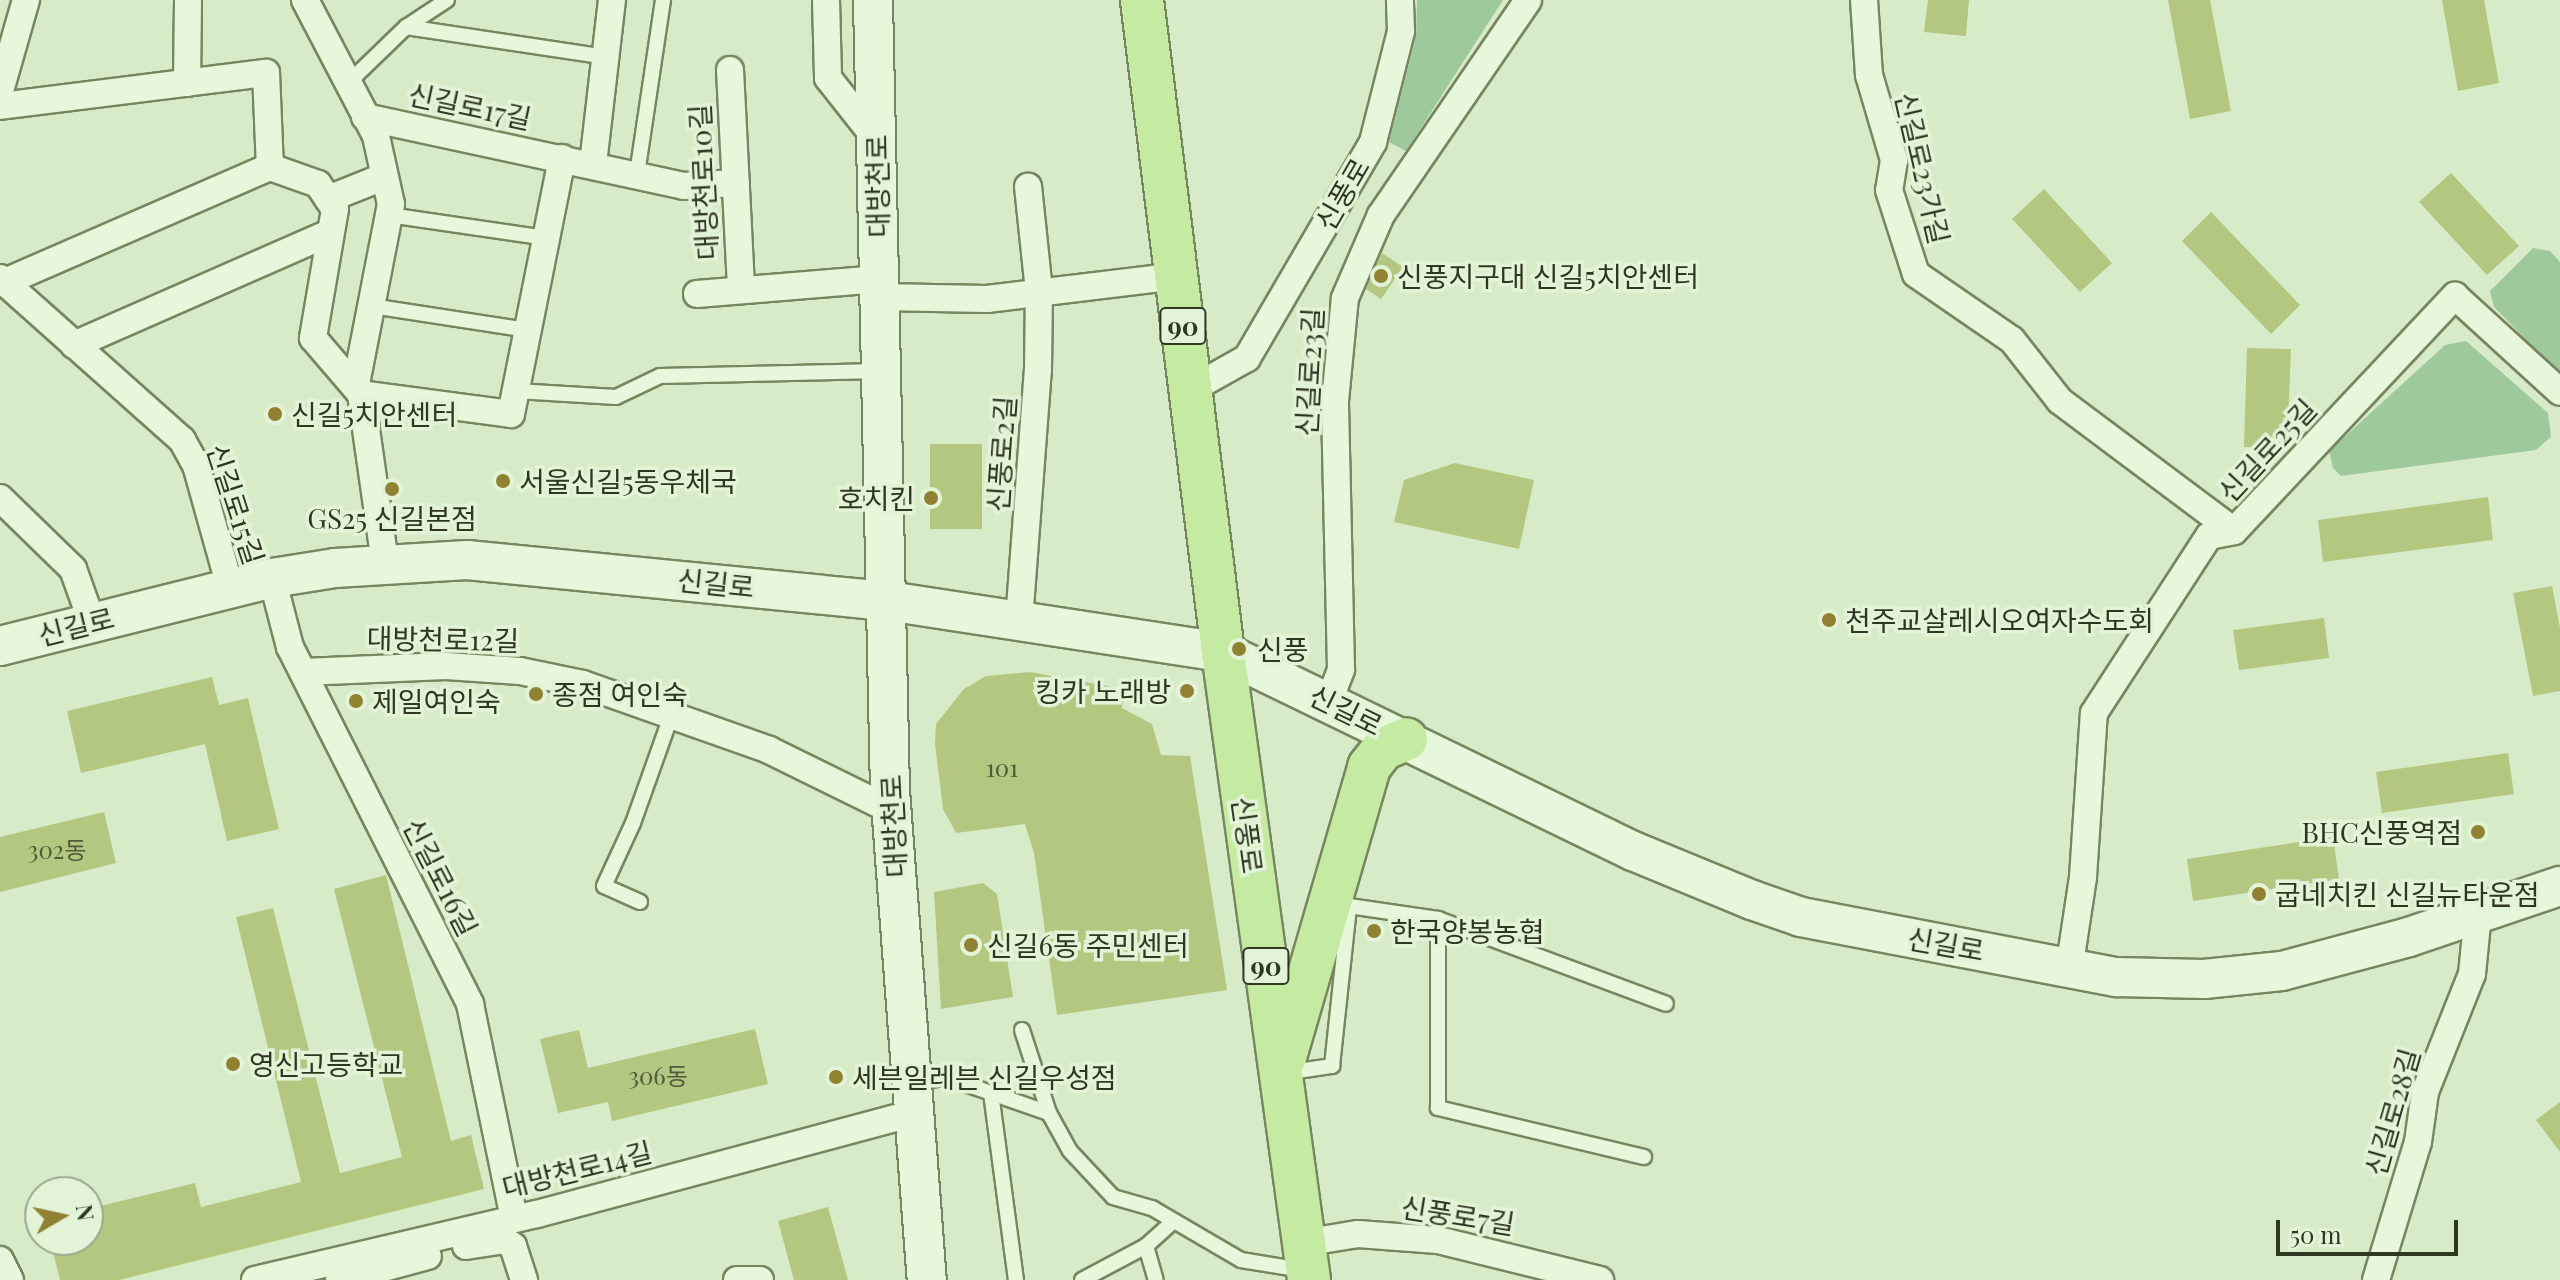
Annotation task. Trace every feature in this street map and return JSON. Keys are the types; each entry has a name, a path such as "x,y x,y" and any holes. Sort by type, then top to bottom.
{"main road":[{"name":"대방천로","path":"873,0 891,810 927,1280"},
{"name":"신풍로","path":"1142,0 1223,652 1306,1265"},
{"name":"신길로","path":"0,646 272,578 385,563 525,564 888,601 1223,652 1633,851 1777,909 2069,970 2162,979 2240,977 2317,963 2560,886"},
{"path":"1281,1073 1369,767 1383,749 1406,739"}],"street":[{"path":"0,91 26,0"},
{"path":"187,83 188,0"},
{"path":"593,164 612,0"},
{"path":"826,0 828,78 877,140"},
{"name":"신풍로","path":"1190,390 1247,358 1373,142 1401,31 1400,0"},
{"name":"신길로23길","path":"1329,701 1341,669 1335,401 1345,298 1381,215 1528,0"},
{"name":"신길로23가길","path":"1864,0 1869,75 1894,160 1889,190 1916,274 2012,340 2060,401 2234,531"},
{"name":"신길로17길","path":"309,2 346,84 376,136 389,215 356,384 361,394 385,563"},
{"name":"대방천로10길","path":"730,70 741,290"},
{"path":"0,106 266,73 270,167 318,184 335,209 327,234 313,338 361,394 511,414 516,391"},
{"name":"신길로17길","path":"365,117 684,186 736,183"},
{"name":"신길로17길","path":"516,391 562,158"},
{"name":"신길로15길","path":"230,587 196,465 182,440 2,280 270,167"},
{"path":"328,199 383,177"},
{"name":"신풍로2길","path":"1019,621 1038,370 1039,291 1028,187"},
{"path":"74,345 327,234"},
{"path":"880,288 987,299 1177,276"},
{"name":"대방천로10길","path":"697,294 741,290 880,288"},
{"name":"신길로25길","path":"2069,970 2083,877 2094,713 2209,536 2234,531 2455,296 2560,392"},
{"path":"0,498 73,569 92,622"},
{"name":"신길로16길","path":"272,578 279,618 303,672 470,1004 514,1218"},
{"name":"대방천로12길","path":"303,672 446,666 520,671 583,684 769,750 891,810"},
{"name":"신길로28길","path":"2376,1280 2418,1142 2425,1092 2472,974 2478,914"},
{"name":"대방천로14길","path":"255,1280 514,1218 912,1098"},
{"name":"신풍로7길","path":"1306,1265 1358,1234 1438,1240 1600,1280"},
{"path":"339,1280 490,1240 513,1246 524,1280"},
{"path":"0,1260 10,1280"},
{"path":"737,1280 760,1280"}],"lane":[{"name":"신길로17길","path":"346,84 406,27 447,0"},
{"path":"637,174 663,0"},
{"path":"406,27 606,57"},
{"path":"389,215 547,238"},
{"path":"371,306 528,330"},
{"path":"516,391 616,397 660,376 881,371"},
{"path":"640,902 604,886 633,823 671,716"},
{"path":"1281,1073 1332,1066 1349,906 1438,919 1666,1004"},
{"path":"1438,919 1438,1108 1644,1157"},
{"path":"1022,1030 1035,1079 1049,1113 1070,1151 1113,1197 1152,1208 1241,1260 1306,1265"},
{"path":"912,1098 948,1078 1049,1113"},
{"path":"1013,1100 1029,1091 1035,1079"},
{"path":"991,1093 1016,1280"},
{"path":"1082,1280 1146,1246 1173,1222"},
{"path":"1146,1246 1156,1280"}],"green space":[{"path":"1417,0 1503,0 1406,151 1389,142 1416,36"},
{"path":"2533,248 2550,251 2560,262 2560,374 2494,307 2490,291"},
{"path":"2466,341 2548,413 2551,437 2536,450 2341,476 2333,468 2329,451 2445,345"}],"building":[{"path":"1928,0 1969,0 1966,36 1924,32"},
{"path":"2168,0 2210,0 2231,111 2190,119"},
{"path":"2442,0 2484,0 2499,83 2458,91"},
{"path":"2451,173 2519,246 2487,275 2419,202"},
{"path":"2044,189 2112,263 2080,292 2012,219"},
{"path":"2211,212 2300,305 2271,334 2182,241"},
{"name":"신풍지구대 신길5치안센터","path":"1382,253 1403,267 1381,299 1366,289"},
{"path":"2247,348 2291,349 2287,449 2244,447"},
{"path":"930,444 982,444 982,529 930,529"},
{"path":"1455,463 1534,480 1519,549 1394,522 1404,480"},
{"path":"2488,497 2493,540 2323,562 2318,520"},
{"path":"2552,586 2560,628 2560,691 2533,696 2513,593"},
{"path":"2324,618 2329,658 2239,670 2233,630"},
{"path":"1030,672 1124,689 1122,708 1152,724 1161,755 1190,756 1227,990 1057,1015 1034,853 1025,824 956,833 943,809 935,744 936,724 964,689 986,676"},
{"path":"212,677 219,705 248,698 279,829 227,841 205,744 81,773 67,711"},
{"path":"2508,753 2514,794 2382,813 2376,772"},
{"path":"104,812 116,863 0,892 0,837"},
{"path":"2333,837 2339,879 2193,901 2187,859"},
{"path":"386,875 451,1141 471,1135 484,1189 119,1280 60,1280 54,1256 104,1256 104,1205 195,1183 201,1207 301,1182 236,917 273,908 340,1173 402,1157 334,889"},
{"name":"신길6동 주민센터","path":"983,883 997,894 1013,997 941,1009 934,892"},
{"path":"755,1029 768,1084 612,1121 608,1102 558,1113 540,1039 579,1030 588,1068"},
{"path":"2560,1102 2560,1152 2536,1120"},
{"path":"828,1207 848,1280 794,1280 778,1221"}],"place":[{"name":"신풍지구대 신길5치안센터","path":"1381,276"},
{"name":"신길5치안센터","path":"275,414"},
{"name":"서울신길5동우체국","path":"503,481"},
{"name":"GS25 신길본점","path":"392,489"},
{"name":"호치킨","path":"931,498"},
{"name":"천주교살레시오여자수도회","path":"1829,620"},
{"name":"신풍","path":"1239,649"},
{"name":"킹카 노래방","path":"1187,691"},
{"name":"종점 여인숙","path":"536,694"},
{"name":"제일여인숙","path":"356,701"},
{"name":"BHC신풍역점","path":"2478,832"},
{"name":"굽네치킨 신길뉴타운점","path":"2259,894"},
{"name":"한국양봉농협","path":"1374,931"},
{"name":"신길6동 주민센터","path":"971,945"},
{"name":"영신고등학교","path":"233,1064"},
{"name":"세븐일레븐 신길우성점","path":"836,1077"}]}
